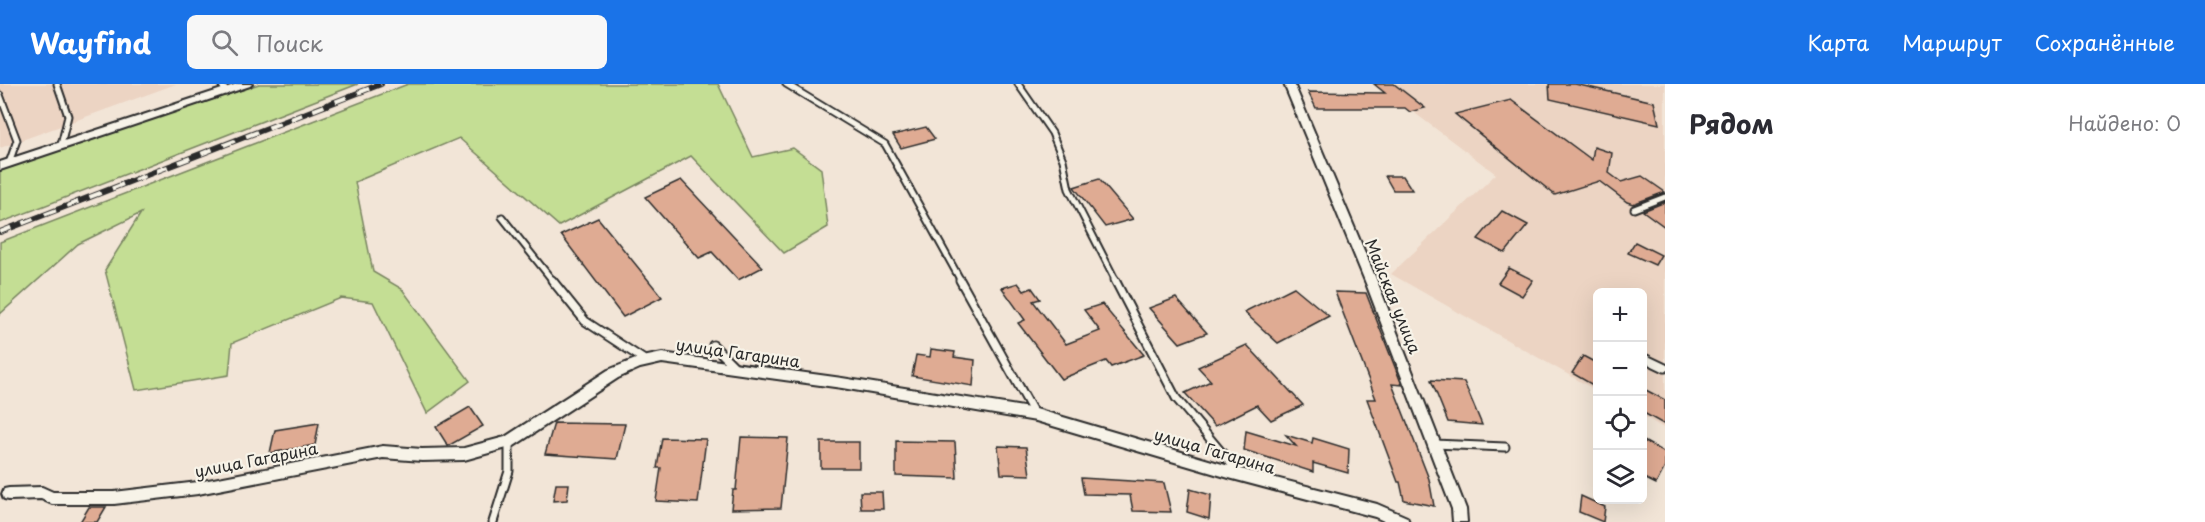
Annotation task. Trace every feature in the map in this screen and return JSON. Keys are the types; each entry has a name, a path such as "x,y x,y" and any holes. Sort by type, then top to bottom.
{"street":[{"path":"5,164 224,88 247,84"},
{"name":"Майская улица","path":"1289,84 1373,286 1459,509 1460,522"},
{"name":"улица Гагарина","path":"9,494 42,493 52,498 114,498 198,488 383,452 422,455 464,454 509,442 613,374 646,361 662,358 1036,415 1240,475 1377,511 1402,522"}],"lane":[{"path":"57,84 68,116 61,145"},
{"path":"786,84 861,127 885,144 1036,415"},
{"path":"1018,84 1048,126 1062,154 1069,189 1176,398 1240,475"},
{"path":"0,95 16,140 5,164"},
{"path":"1634,209 1665,197"},
{"path":"502,217 585,321 646,361"},
{"path":"713,345 737,369"},
{"path":"1647,359 1665,368"},
{"path":"493,522 509,471 509,442"},
{"path":"1434,444 1505,447"}],"shaded area":[{"path":"0,84 176,84 0,148"},
{"path":"1376,84 1665,84 1665,429 1647,418 1647,288 1593,288 1593,389 1391,274 1496,174"}],"green space":[{"path":"259,84 358,84 0,223 0,170"},
{"path":"408,84 718,84 753,157 793,148 821,169 828,227 784,253 691,156 559,226 459,138 355,182 373,272 402,289 470,381 427,413 373,302 341,298 232,343 229,375 136,390 105,270 141,213 78,244 0,314 0,242"}],"building":[{"path":"1374,84 1394,84 1425,108 1410,112 1405,108 1316,108 1308,92 1385,93"},
{"path":"1549,84 1575,84 1654,102 1659,124 1550,99"},
{"path":"1511,100 1592,160 1594,147 1612,153 1609,173 1621,182 1642,176 1665,192 1633,204 1599,181 1555,195 1455,114"},
{"path":"926,127 935,139 901,148 893,135"},
{"path":"1385,176 1403,176 1412,190 1393,190"},
{"path":"1099,179 1133,219 1105,227 1074,187"},
{"path":"681,180 763,267 738,280 712,252 699,258 645,197"},
{"path":"1665,202 1665,227 1643,211"},
{"path":"1502,211 1528,225 1505,253 1478,239"},
{"path":"598,218 662,297 623,317 561,235"},
{"path":"1635,242 1661,255 1655,265 1628,253"},
{"path":"1509,268 1533,280 1522,296 1498,283"},
{"path":"1018,283 1024,291 1032,288 1040,299 1033,301 1066,344 1100,331 1084,310 1102,304 1144,355 1111,367 1106,361 1061,379 1018,323 1025,320 1002,288"},
{"path":"1294,287 1329,316 1278,343 1244,312"},
{"path":"1335,292 1366,293 1402,385 1392,384 1429,479 1434,506 1404,500 1400,482 1398,482 1367,399 1376,399"},
{"path":"1176,298 1207,333 1180,343 1149,308"},
{"path":"1247,345 1303,405 1271,420 1257,405 1215,426 1185,393 1211,381 1198,367"},
{"path":"931,349 955,352 954,357 975,360 973,386 912,376 916,355 930,357"},
{"path":"1583,356 1593,361 1593,385 1572,373"},
{"path":"1431,380 1464,382 1482,425 1448,422"},
{"path":"1647,391 1665,400 1665,425 1647,415"},
{"path":"470,407 483,426 448,446 436,427"},
{"path":"319,423 315,445 270,453 275,430"},
{"path":"554,423 625,424 617,459 545,454"},
{"path":"1246,431 1296,446 1286,435 1312,443 1313,438 1349,449 1348,473 1313,463 1313,472 1244,450"},
{"path":"741,437 788,438 781,508 731,509 733,490 736,490"},
{"path":"662,438 706,439 698,503 656,501 661,468 657,468"},
{"path":"896,441 955,442 957,478 896,476"},
{"path":"821,442 859,442 859,468 821,468"},
{"path":"1647,443 1665,453 1665,467 1656,484 1647,480"},
{"path":"998,446 1026,447 1030,475 1001,474"},
{"path":"1081,478 1164,483 1171,512 1133,511 1130,495 1084,494"},
{"path":"556,484 569,484 567,500 553,501"},
{"path":"1190,489 1211,495 1209,519 1187,512"},
{"path":"860,492 882,492 883,509 861,509"},
{"path":"1581,496 1593,502 1593,504 1605,507 1603,522 1579,512"},
{"path":"89,507 106,507 97,522 80,522"}],"railway":[{"path":"0,232 381,84"}]}
